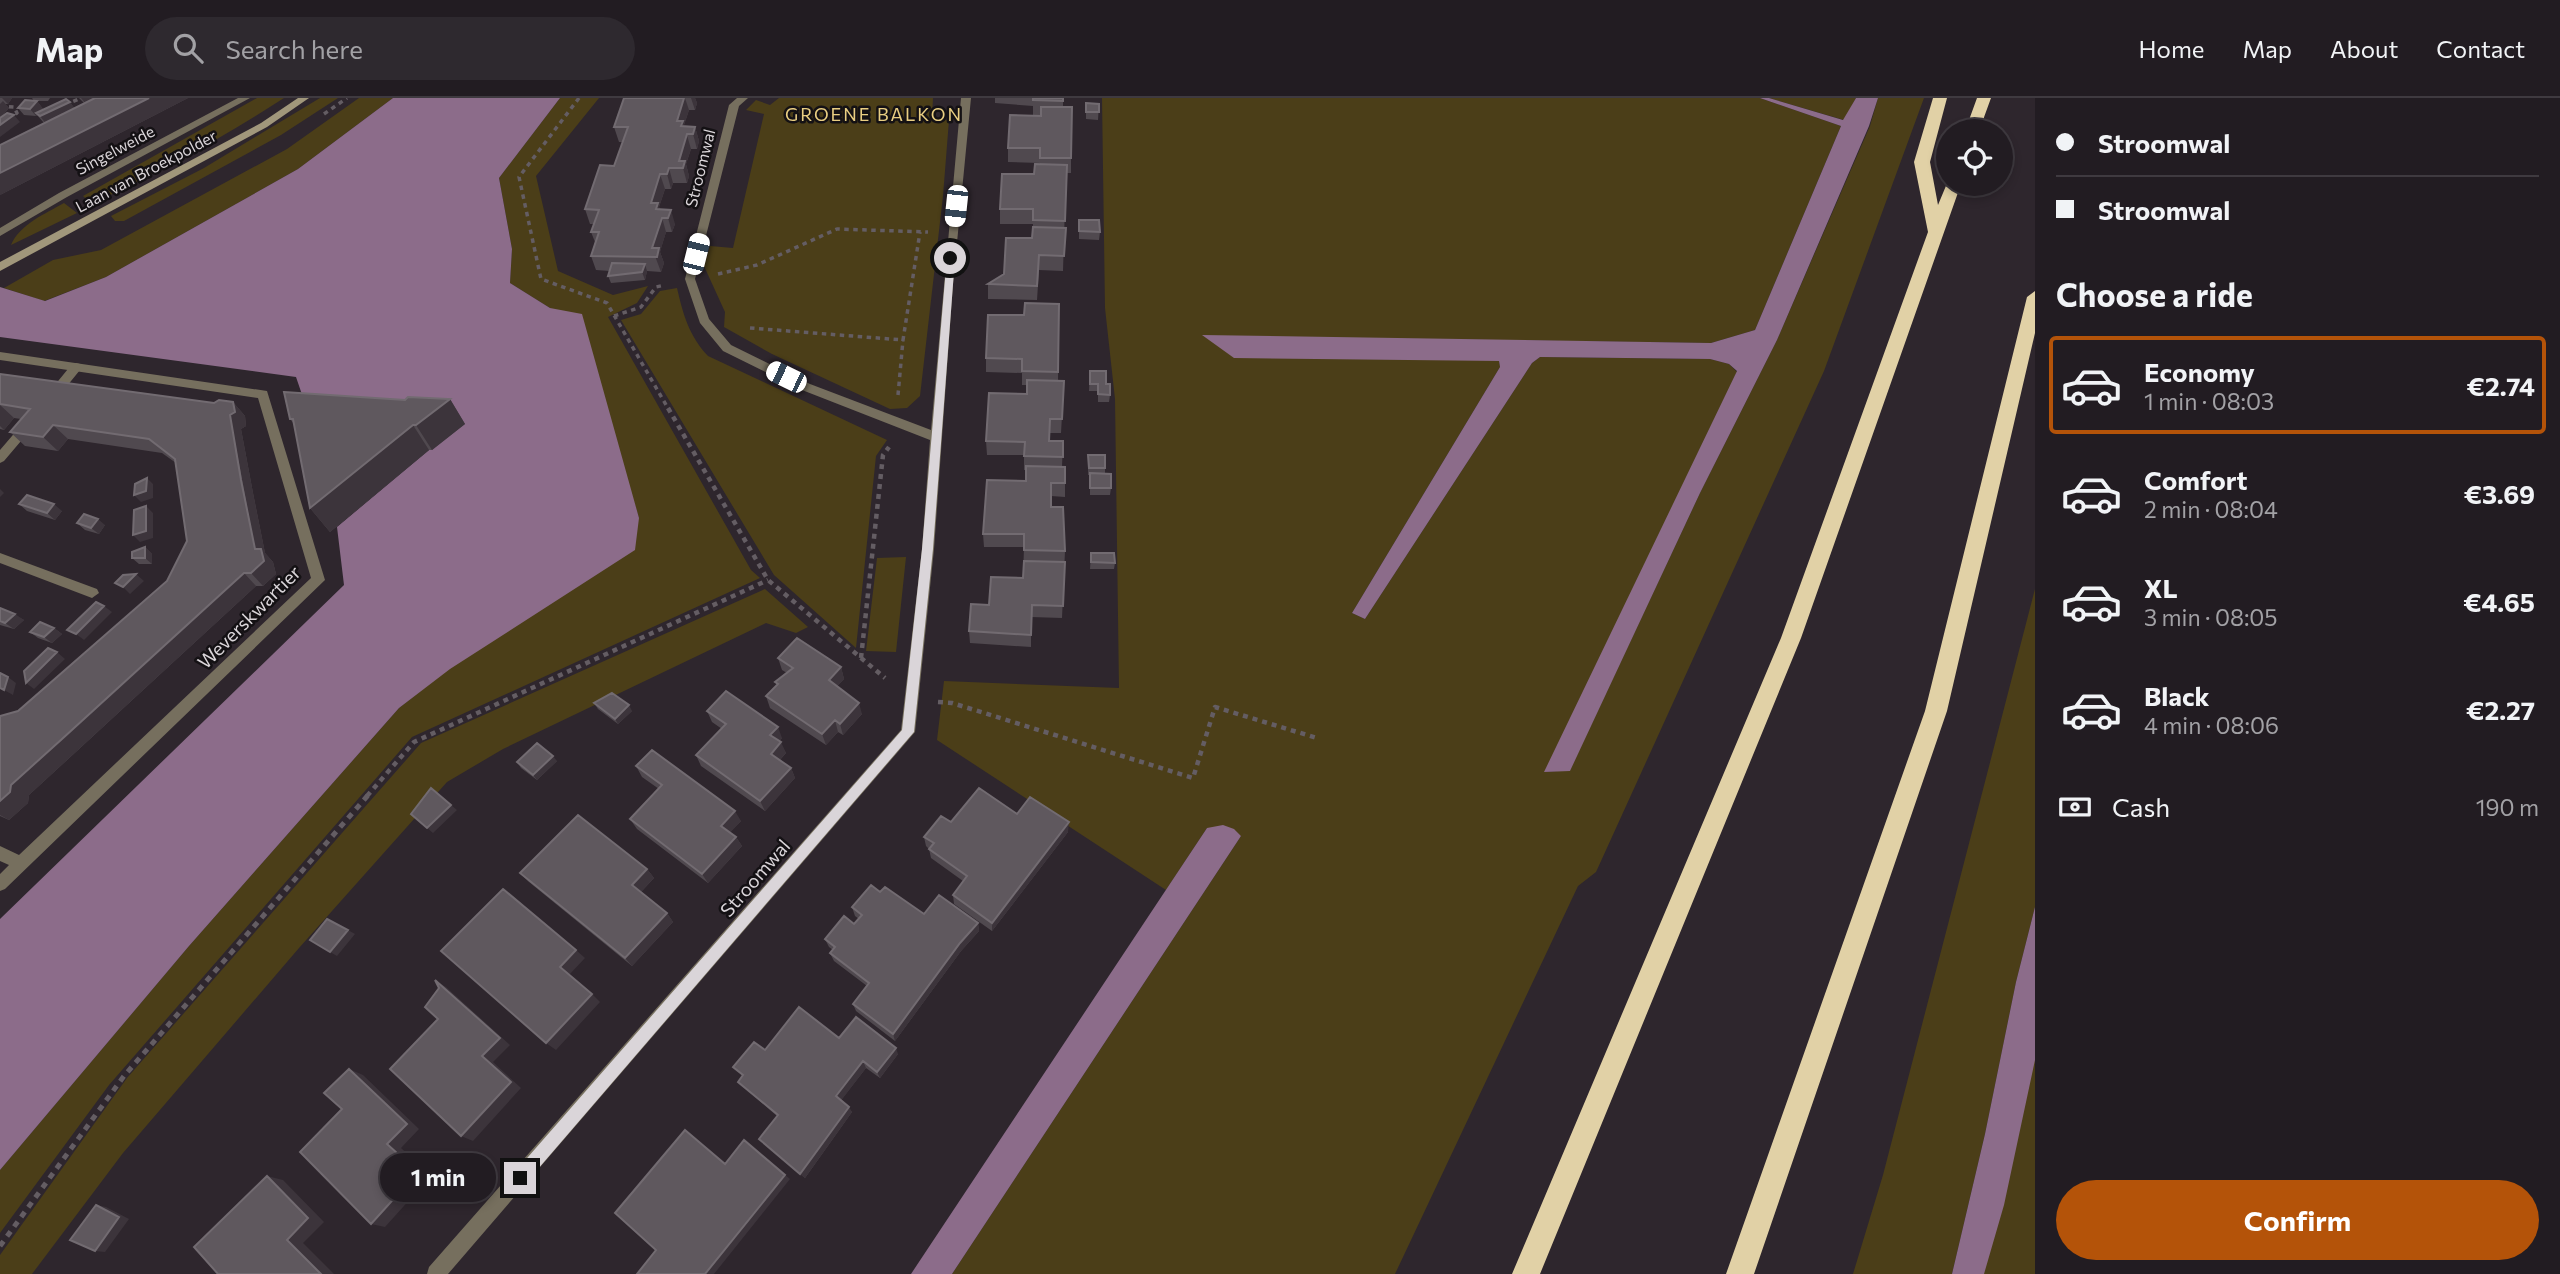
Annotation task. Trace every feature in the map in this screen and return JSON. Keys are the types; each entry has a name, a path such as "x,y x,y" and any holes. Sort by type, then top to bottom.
{"highway":[{"path":"1935,233 1922,162 1940,98"},
{"path":"1976,119 1984,98"},
{"path":"1526,1274 1791,638 1949,196"},
{"path":"1740,1274 1936,711 2035,297"}],"main road":[{"name":"Laan van Broekpolder","path":"0,267 264,125 304,98"}],"street":[{"name":"Singelweide","path":"0,233 63,195 245,98"},
{"name":"Stroomwal","path":"690,279 734,106 743,98"},
{"name":"Stroomwal","path":"436,1274 908,732 966,98"},
{"path":"690,279 707,324 727,348 806,387 936,437"},
{"name":"Weverskwartier","path":"0,356 263,394 318,580 0,884"},
{"path":"54,394 76,367"},
{"path":"0,458 31,421"},
{"path":"0,558 92,593"},
{"path":"0,853 21,864"}],"path":[{"path":"60,108 81,98"},
{"path":"579,98 519,177 541,278 607,303 768,580 861,658 883,455 894,439 903,340 920,232"},
{"path":"0,106 13,107 17,113 9,119"},
{"path":"717,274 757,265 836,229 953,233"},
{"path":"614,316 641,307 656,287 690,279"},
{"path":"707,324 903,340"},
{"path":"0,1246 124,1076 414,742 768,580"},
{"path":"911,700 952,703 1193,778 1215,707 1317,738"}],"shaded area":[{"path":"257,98 284,98 168,166 96,202 91,203 83,196"},
{"path":"320,98 338,98 281,135 124,221 115,221 111,216 204,168"},
{"path":"359,98 393,98 298,169 106,277 44,301 4,288 53,260 101,250 287,149"},
{"path":"393,98 560,98 499,178 512,249 510,283 550,308 582,314 639,518 635,550 450,669 399,708 189,946 0,1170 0,919 344,585 337,527 432,450 310,418 296,377 0,337 0,287 45,301 106,277 298,169"},
{"path":"560,98 599,98 536,176 558,271 613,295 648,286 637,303 608,317 751,570 760,578 412,737 109,1085 0,1233 0,1170 189,946 399,708 639,518 626,476 550,308 510,283 512,249 499,178"},
{"path":"779,98 933,98 932,119 949,120 920,396 907,408 890,409 772,354 724,327 725,312 704,266 710,246 733,248 764,114 746,110 756,100 770,105"},
{"path":"1102,98 1760,98 1841,126 1755,330 1711,343 1204,336 1499,361 1500,367 1352,613 1365,619 1532,363 1540,357 1710,359 1729,364 1737,372 1545,772 1570,770 1700,493 1777,340 1870,126 1878,98 1924,98 1824,371 1596,872 1578,886 1395,1274 952,1274 1241,836 1207,828 1166,890 937,740 944,681 1119,688 1115,399 1105,308"},
{"path":"1760,98 1769,98 1843,120 1856,98 1878,98 1869,126 1777,340 1700,493 1570,771 1544,772 1737,371 1729,364 1710,359 1540,357 1532,363 1365,619 1352,613 1500,367 1499,361 1234,358 1202,335 1711,343 1755,330 1841,126"},
{"path":"1769,98 1856,98 1844,120"},
{"path":"64,203 77,213 11,245 27,225"},
{"path":"677,288 688,324 696,341 708,356 887,440 876,456 856,648 774,575 621,320 641,314 660,291"},
{"path":"906,557 896,652 866,651 877,558"},
{"path":"765,589 808,627 796,633 766,623 503,749 447,782 299,948 123,1153 32,1274 0,1274 0,1255 127,1078 421,743"},
{"path":"2035,589 2035,907 1952,1274 1853,1274 1883,1175"},
{"path":"1223,825 1234,829 1241,836 952,1274 911,1274 1207,828"},
{"path":"2035,907 2035,1060 2004,1205 1984,1274 1952,1274 1985,1134 2016,982"},
{"path":"2035,1014 2035,1274 1980,1274"}],"building":[{"path":"95,98 149,98 0,173 0,145"},
{"path":"624,98 684,98 677,121 683,121 681,126 695,127 693,134 687,134 679,161 685,161 683,168 669,168 667,174 660,174 651,203 658,203 656,209 671,210 668,218 662,218 652,248 659,248 657,257 591,256 599,232 591,232 599,210 585,209 600,165 614,166 628,127 614,127"},
{"path":"1063,98 1063,101 1033,100"},
{"path":"66,99 70,102 40,116 36,113"},
{"path":"25,100 37,101 30,109 18,108"},
{"path":"1086,103 1099,104 1099,112 1086,112"},
{"path":"1041,107 1072,107 1071,158 1040,158 1040,148 1008,148 1010,115 1041,116"},
{"path":"7,113 14,115 0,125 0,118"},
{"path":"1035,164 1067,165 1065,221 1033,220 1033,209 1000,209 1002,174 1034,174"},
{"path":"1079,220 1099,220 1100,232 1079,231"},
{"path":"1033,227 1066,228 1064,256 1039,255 1037,286 988,284 1004,274 1006,238 1032,238"},
{"path":"612,263 645,264 642,272 608,276"},
{"path":"1025,303 1059,304 1058,372 1022,371 1022,359 986,358 988,315 1024,315"},
{"path":"1090,371 1106,371 1106,384 1110,384 1110,395 1098,394 1098,384 1090,384"},
{"path":"0,374 214,403 219,400 233,402 235,412 230,415 241,480 255,549 261,549 264,561 251,573 244,573 11,785 10,792 0,801 0,716 18,711 167,581 187,541 175,459 149,439 53,425 43,437 10,432 30,409 0,404"},
{"path":"1027,380 1064,381 1062,419 1050,419 1049,441 1063,441 1063,457 1024,456 1025,442 986,441 989,393 1027,394"},
{"path":"284,392 405,400 408,397 450,399 413,425 310,508 293,419 290,419"},
{"path":"1088,455 1105,455 1105,468 1089,468"},
{"path":"1026,466 1065,467 1065,483 1051,483 1051,507 1063,507 1065,551 1024,550 1024,534 983,534 987,480 1026,481"},
{"path":"1090,473 1111,474 1111,488 1090,488"},
{"path":"147,478 146,491 134,495 135,484"},
{"path":"27,495 54,504 47,513 19,504"},
{"path":"146,506 146,531 133,535 134,510"},
{"path":"84,514 98,519 91,528 77,523"},
{"path":"145,547 145,558 132,558 132,552"},
{"path":"1091,553 1114,553 1115,563 1091,562"},
{"path":"1024,561 1065,562 1063,606 1032,605 1031,635 969,631 971,604 989,605 991,577 1023,578"},
{"path":"136,574 123,587 115,583 123,575"},
{"path":"96,602 104,606 76,634 67,630"},
{"path":"0,608 15,614 5,623 0,621"},
{"path":"40,622 54,628 44,637 30,632"},
{"path":"797,638 841,667 829,680 859,703 840,724 835,720 822,734 766,696 778,684 775,682 793,668 778,658"},
{"path":"48,648 57,652 26,683 24,671"},
{"path":"0,673 8,677 4,690 0,688"},
{"path":"726,691 778,727 770,735 781,742 771,754 791,768 760,801 696,755 726,724 707,711"},
{"path":"612,693 629,705 615,719 594,703"},
{"path":"537,743 553,756 533,775 517,762"},
{"path":"652,750 735,811 721,826 736,837 702,874 630,819 662,785 636,766"},
{"path":"431,788 451,805 427,828 411,814"},
{"path":"979,788 1017,814 1030,797 1069,822 992,923 953,895 967,876 929,849 934,843 924,837 941,816 951,822"},
{"path":"578,815 647,869 632,885 667,913 625,958 520,873"},
{"path":"871,885 880,892 885,887 924,914 939,895 978,923 960,943 893,1034 853,1004 869,983 830,953 835,947 825,939 844,916 854,924 862,915 852,907"},
{"path":"503,889 576,950 560,967 592,994 546,1043 441,951"},
{"path":"327,919 348,930 330,952 310,940"},
{"path":"435,980 500,1038 482,1056 511,1082 461,1136 390,1069 438,1019 425,1007 439,988"},
{"path":"799,1007 839,1038 856,1017 896,1048 877,1072 863,1061 836,1096 849,1107 800,1174 759,1139 778,1115 738,1082 743,1075 733,1067 754,1042 765,1050"},
{"path":"349,1069 407,1124 387,1144 418,1172 371,1224 300,1152 342,1109 324,1093"},
{"path":"685,1130 725,1164 744,1140 785,1175 705,1274 637,1274 656,1250 615,1213"},
{"path":"267,1176 308,1218 287,1240 321,1274 218,1274 194,1247"},
{"path":"96,1205 119,1217 95,1251 70,1240"}],"district":[{"name":"GROENE BALKON","path":"874,115"}],"route":[{"path":"520,1178 908,732 928,549 950,258"}]}
